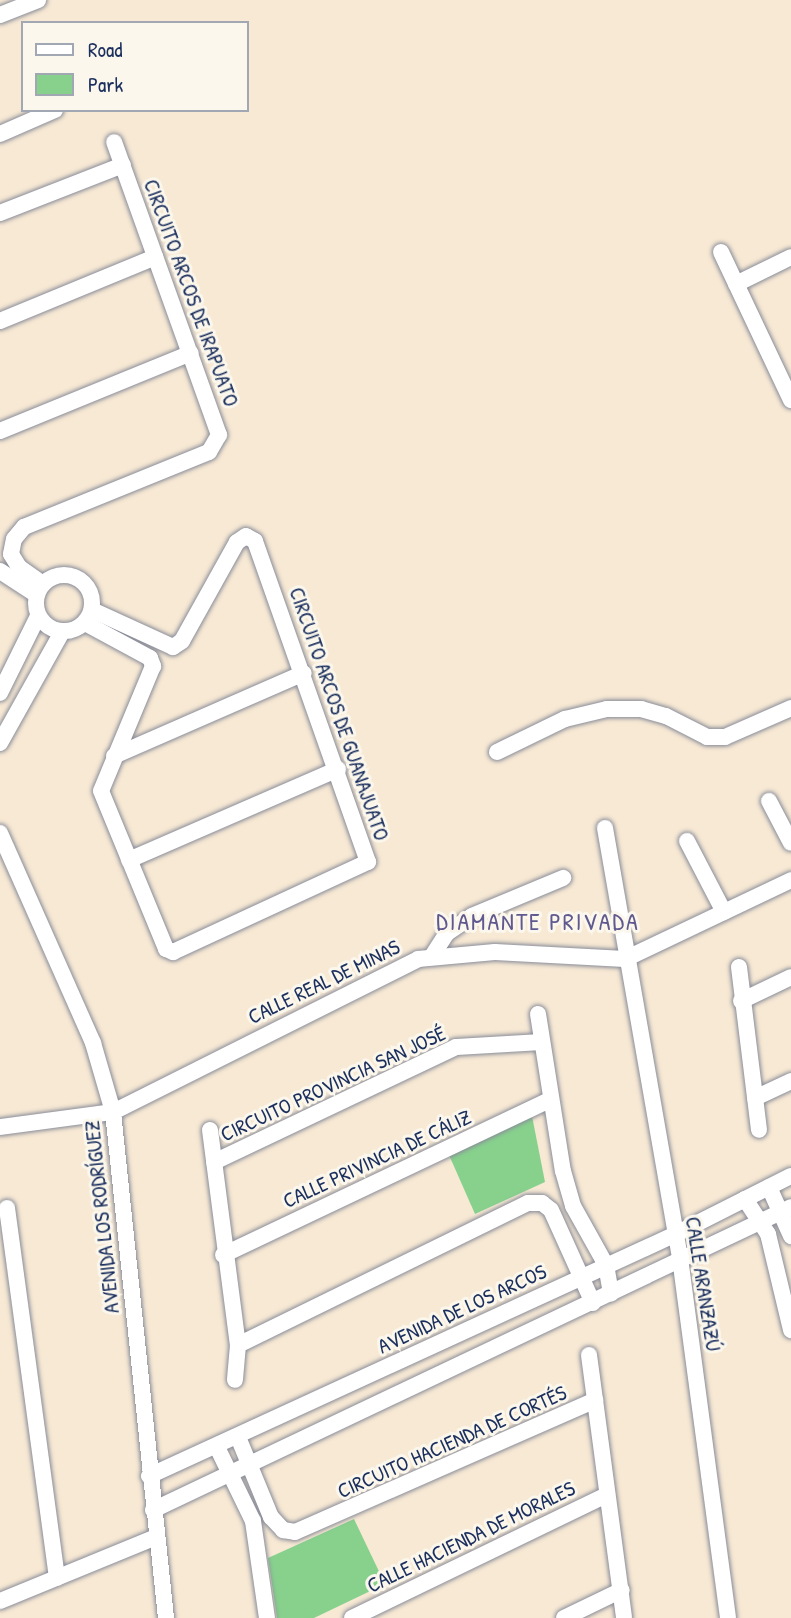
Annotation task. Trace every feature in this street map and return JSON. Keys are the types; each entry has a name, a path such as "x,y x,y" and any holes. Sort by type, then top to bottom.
{"street":[{"path":"0,15 38,0"},
{"path":"0,134 50,112"},
{"name":"CIRCUITO ARCOS DE IRAPUATO","path":"40,590 11,554 14,539 24,527 209,452 219,435 114,142"},
{"name":"CIRCUITO ARCOS DE IRAPUATO","path":"0,213 122,165"},
{"path":"721,252 791,400"},
{"path":"0,321 155,257"},
{"path":"736,284 791,257"},
{"path":"0,432 191,353"},
{"name":"CIRCUITO ARCOS DE GUANAJUATO","path":"246,536 258,547 338,769 368,862 173,952 166,949 101,791 153,666 150,658 89,617 173,647 182,641 237,542 246,536"},
{"path":"0,571 40,590"},
{"path":"0,693 38,616 40,590 52,577 73,576 89,589 89,617 62,632 0,743"},
{"path":"38,616 62,632"},
{"path":"114,756 304,673"},
{"path":"497,752 565,719 607,709 641,709 666,716 707,737 725,737 791,708"},
{"path":"130,860 338,769"},
{"path":"769,801 791,843"},
{"name":"CALLE ARANZAZÚ","path":"605,828 625,959 680,1258 728,1618"},
{"name":"AVENIDA LOS RODRÍGUEZ","path":"0,833 93,1043 113,1112 149,1476 166,1618"},
{"path":"687,841 724,912"},
{"path":"432,956 447,933 472,916 563,878"},
{"name":"CALLE REAL DE MINAS","path":"0,1127 113,1112 399,967 432,956 495,952 625,959 791,880"},
{"path":"739,967 741,1001 759,1130"},
{"path":"741,1001 791,977"},
{"path":"538,1014 550,1100 573,1206 606,1265 611,1294"},
{"name":"CIRCUITO PROVINCIA SAN JOSÉ","path":"214,1162 456,1047 542,1042"},
{"path":"755,1098 791,1081"},
{"name":"CALLE PRIVINCIA DE CÁLIZ","path":"223,1255 550,1100"},
{"name":"CIRCUITO PROVINCIA SAN JOSÉ","path":"210,1130 223,1255 238,1345 236,1380"},
{"name":"AVENIDA DE LOS ARCOS","path":"149,1476 674,1235 791,1175"},
{"path":"769,1186 786,1209 791,1236"},
{"path":"745,1199 768,1234 791,1330"},
{"path":"238,1345 528,1203 542,1203 551,1210 593,1303"},
{"path":"7,1208 57,1577"},
{"path":"153,1510 786,1209"},
{"path":"589,1356 595,1400"},
{"name":"CIRCUITO HACIENDA DE CORTÉS","path":"238,1437 271,1517 283,1530 295,1532 595,1400 624,1618"},
{"path":"217,1447 253,1521 267,1618"},
{"name":"CALLE HACIENDA DE MORALES","path":"352,1618 607,1495"},
{"path":"0,1601 156,1537"},
{"path":"564,1618 622,1590"}],"green space":[{"path":"532,1116 545,1182 475,1214 449,1155"},
{"path":"354,1519 385,1584 314,1618 277,1618 268,1558"}],"district":[{"name":"DIAMANTE PRIVADA","path":"538,922"}]}
